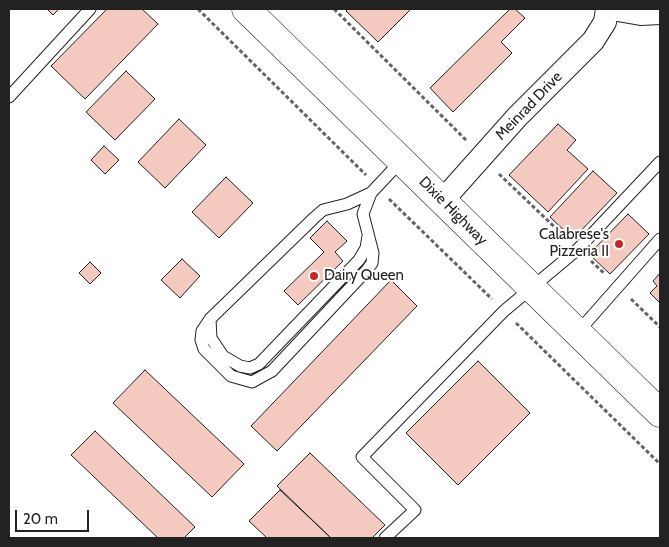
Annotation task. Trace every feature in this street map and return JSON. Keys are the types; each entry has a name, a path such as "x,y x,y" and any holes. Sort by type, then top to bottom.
{"main road":[{"name":"Dixie Highway","path":"246,9 660,413"}],"street":[{"name":"Meinrad Drive","path":"443,200 517,117 593,41 606,22 607,9"},
{"path":"612,9 641,14 660,13"}],"lane":[{"path":"9,97 90,9"},
{"path":"374,190 347,204 323,210 210,319 202,331 201,340 204,349 236,379 252,382 272,371 367,270 372,263 373,253 363,214 374,190 402,160"},
{"path":"385,538 415,510 362,457 504,311 532,290 578,249 660,162"},
{"path":"577,333 660,240"}],"path":[{"path":"198,9 374,190 504,311 660,464"},
{"path":"334,9 467,141"}],"building":[{"path":"47,9 59,9 53,15"},
{"path":"107,9 142,9 158,24 85,99 51,66"},
{"path":"348,9 411,9 378,42 346,11"},
{"path":"510,9 515,9 525,18 501,42 512,53 453,112 430,88"},
{"path":"126,71 155,99 115,140 86,112"},
{"path":"179,119 206,145 165,188 138,162"},
{"path":"558,124 576,140 567,150 588,169 548,212 509,175"},
{"path":"104,146 119,160 105,174 91,160"},
{"path":"593,171 617,193 573,239 550,217"},
{"path":"226,177 253,203 219,238 192,212"},
{"name":"Calabrese's Pizzeria II","path":"628,214 649,234 610,274 589,254"},
{"name":"Dairy Queen","path":"327,221 347,241 335,252 343,261 298,305 284,291 324,252 310,238"},
{"path":"182,259 200,276 180,298 161,280"},
{"path":"90,262 101,273 90,284 79,273"},
{"path":"660,273 660,303 650,293 657,286 653,281"},
{"path":"391,280 417,306 277,451 251,426"},
{"path":"478,361 530,413 458,485 406,433"},
{"path":"145,370 244,464 212,497 113,403"},
{"path":"95,431 195,527 184,538 158,538 71,455"},
{"path":"310,453 385,525 372,538 331,538 277,486"},
{"path":"280,490 331,538 267,538 249,521"}],"place":[{"name":"Calabrese's Pizzeria II","path":"619,244"},
{"name":"Dairy Queen","path":"314,276"}]}
